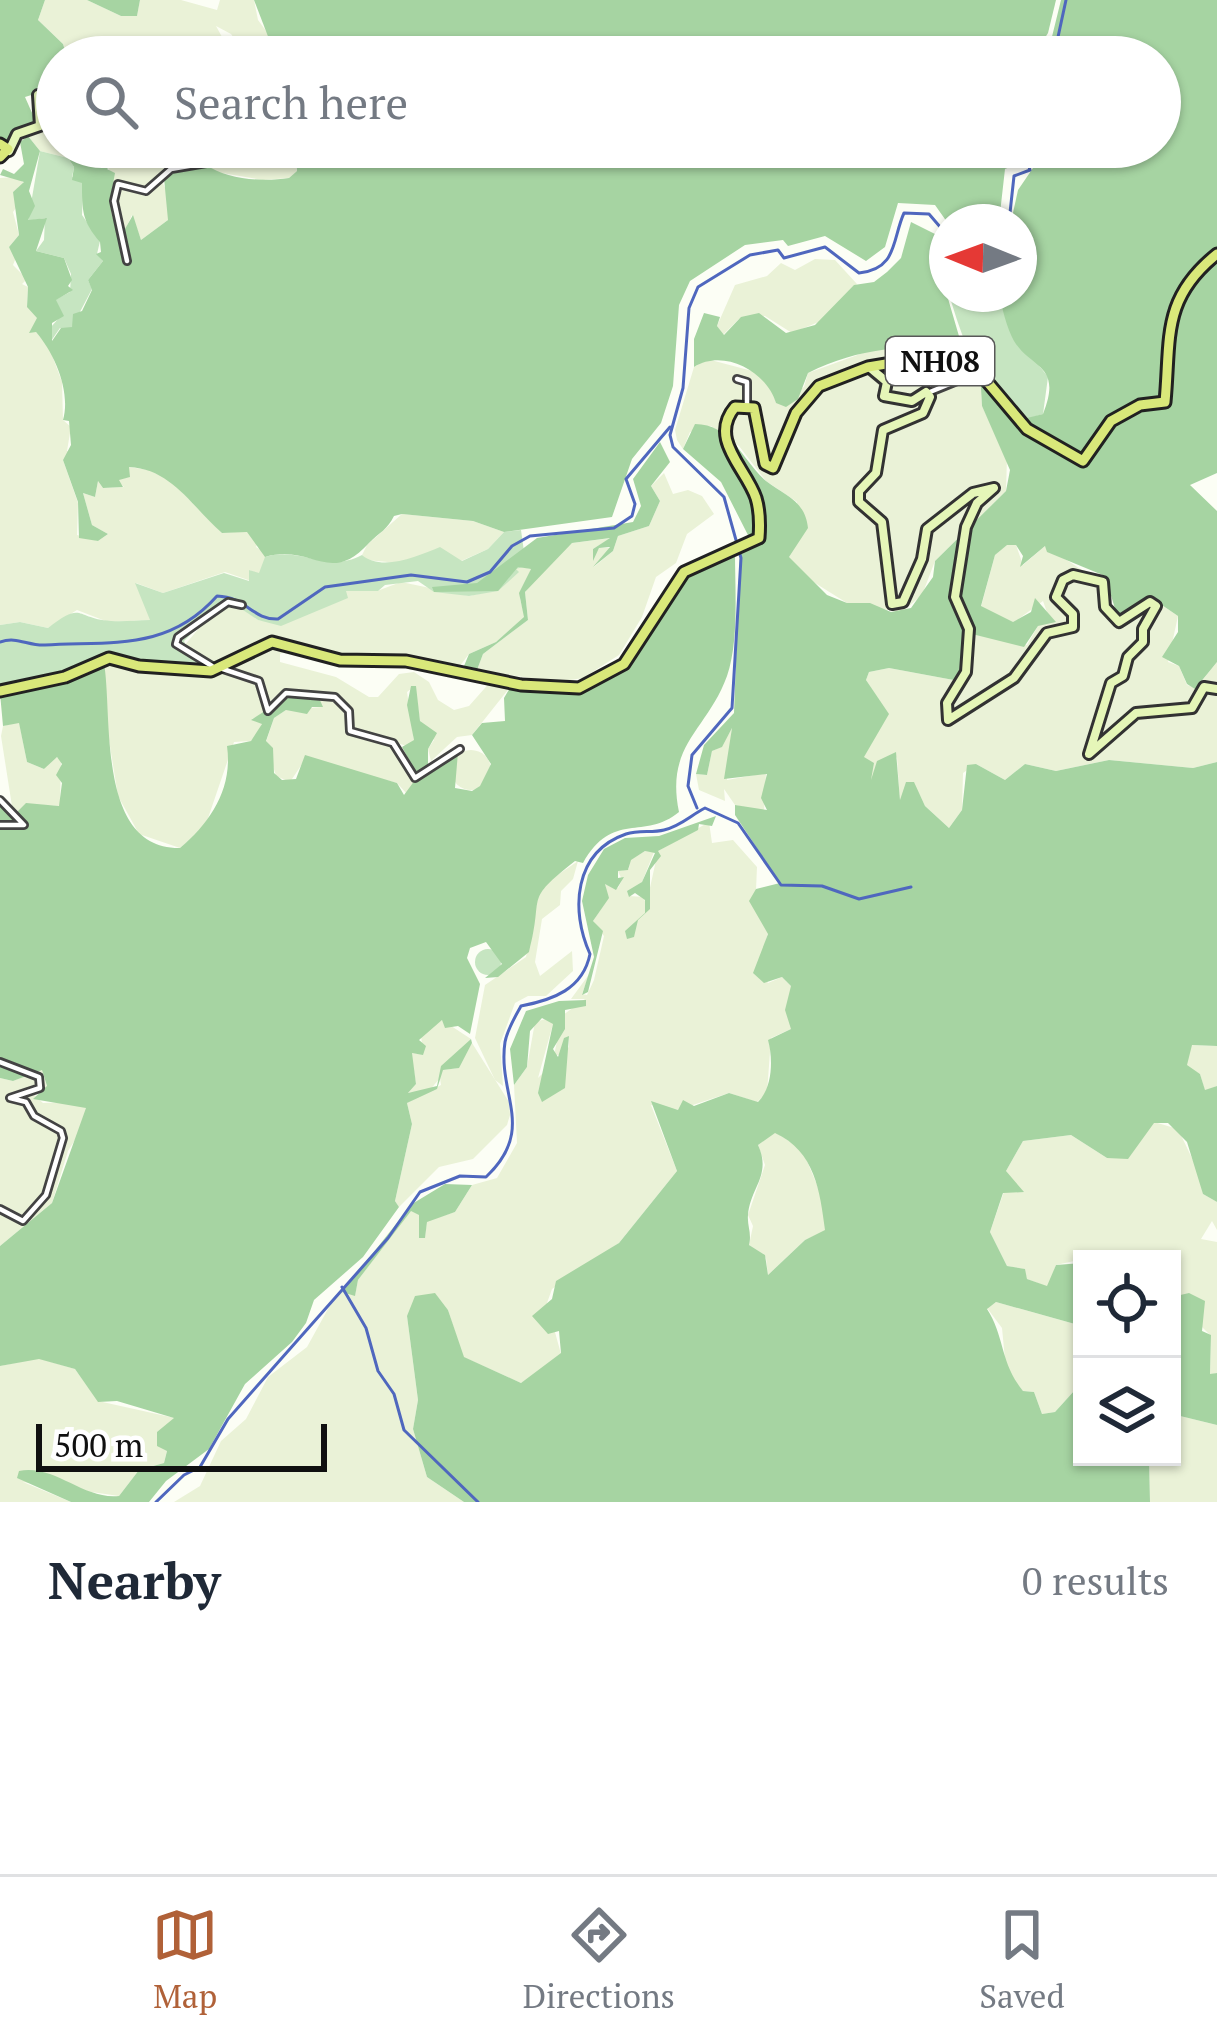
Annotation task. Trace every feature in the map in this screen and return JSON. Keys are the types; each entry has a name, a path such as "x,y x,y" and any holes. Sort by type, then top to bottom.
{"main road":[{"name":"NH08","path":"747,405 759,419 765,464 776,468 803,401 834,377 922,358 980,373 1028,429 1076,460 1085,460 1111,421 1140,404 1165,402 1175,306 1185,284 1217,254"},
{"path":"0,691 65,677 109,658 139,666 220,669 250,649 279,642 340,660 406,661 534,687 579,688 624,664 679,577 715,555 757,541 757,502 729,452 726,426 730,412 747,405"}],"street":[{"path":"3,151 17,134 36,127"},
{"path":"128,261 114,201 118,184 146,191 177,168"},
{"path":"868,367 887,382 884,396 912,401 980,373"},
{"path":"737,380 747,382 747,405"},
{"path":"928,393 923,413 883,430 876,473 858,497 882,522 896,606 903,602 922,559 927,530 974,493 988,485 994,488 977,503 966,526 955,597 969,629 966,672 947,703 948,720 1015,678 1047,633 1073,628 1073,614 1055,597 1073,574 1103,582 1105,607 1119,622 1150,602 1156,606 1143,628 1143,642 1128,657 1123,676 1112,683 1089,754 1129,717 1192,708 1204,687 1217,689"},
{"path":"242,605 228,602 178,637 176,644 220,669 260,681 268,711 286,693 335,698 349,711 350,731 393,743 415,778 460,749"},
{"path":"0,800 24,825 0,825"},
{"path":"0,1062 39,1078 40,1088 10,1098 26,1102 34,1116 61,1131 63,1138 46,1196 23,1220 0,1209"}],"green space":[{"path":"0,0 45,0 38,20 55,36 36,36 36,94 25,97 36,122 12,131 12,144 0,142"},
{"path":"45,0 87,0 121,16 137,16 140,0 181,0 217,10 220,0 254,0 258,20 270,36 232,36 216,26 222,36 55,36 38,20"},
{"path":"87,0 140,0 137,16 121,16"},
{"path":"254,0 1056,0 1046,36 268,36"},
{"path":"1061,0 1217,0 1217,473 1190,485 1217,511 1217,662 1195,689 1187,684 1179,666 1162,657 1178,632 1178,616 1153,599 1117,615 1105,576 1047,552 1045,546 1020,567 1023,556 1016,545 1007,545 995,555 981,606 1013,622 1031,612 1035,598 1056,622 1038,626 1024,647 964,632 959,681 889,668 869,672 866,680 889,714 864,757 874,763 871,780 877,761 896,752 900,800 906,782 914,782 925,806 949,828 962,810 967,765 976,764 1005,780 1025,764 1056,771 1109,760 1193,768 1217,762 1217,1046 1192,1045 1187,1065 1200,1074 1205,1090 1217,1086 1217,1202 1203,1194 1187,1142 1168,1123 1154,1123 1128,1159 1107,1158 1071,1135 1023,1141 1006,1171 1024,1192 1003,1193 990,1232 1007,1266 1025,1269 1027,1279 1047,1286 1056,1265 1073,1264 1073,1323 996,1302 987,1309 1010,1370 1023,1391 1034,1392 1042,1414 1055,1412 1073,1392 1073,1466 1149,1466 1150,1502 464,1502 427,1477 413,1429 418,1400 407,1316 415,1296 435,1293 448,1310 464,1357 521,1383 561,1353 559,1331 548,1334 532,1316 552,1299 556,1281 619,1243 677,1171 651,1101 678,1110 683,1100 694,1106 729,1093 758,1102 771,1072 768,1040 791,1029 785,1010 791,986 782,977 764,983 753,973 768,934 749,901 756,889 780,883 735,815 735,805 767,810 761,798 767,774 724,779 732,728 722,747 712,751 707,775 696,774 704,745 734,713 740,550 750,539 721,482 683,449 695,424 718,430 766,481 798,505 808,528 789,557 827,595 891,612 911,608 933,577 935,561 1006,491 1010,470 982,406 980,371 1027,418 1043,414 1048,398 1047,376 1014,341 1004,312 1037,312 1037,204 1015,204 1033,168 1181,168 1181,36 1052,36","holes":["775,1133 807,1162 825,1230 805,1240 768,1275 765,1255 749,1245 750,1205 763,1165 758,1145"]},
{"path":"28,136 36,146 36,166 29,191 35,206 28,220 47,218 36,251 64,258 72,280 68,286 73,290 56,300 64,316 52,323 52,341 61,328 72,327 73,314 82,311 92,290 88,280 103,261 96,254 101,252 100,242 84,215 82,183 72,180 74,168 108,168 115,173 113,219 122,234 133,215 141,240 168,220 164,178 170,171 185,168 213,168 268,180 289,178 297,168 1007,168 1001,204 898,203 885,247 866,261 825,236 788,246 783,240 745,245 690,281 679,305 673,386 661,423 632,459 612,517 504,532 473,521 402,514 394,516 355,556 331,563 295,555 265,557 247,532 222,533 169,482 129,467 130,477 119,480 123,487 103,488 98,481 95,497 83,493 92,525 108,534 98,541 79,538 78,502 63,460 71,445 69,421 63,420 63,386 43,341 36,332 29,333 37,318 27,307 28,287 9,247 19,235 13,192 24,182 0,175 3,169 14,174 24,164 20,142"},
{"path":"37,168 74,168 72,177 83,183 82,215 100,241 97,254 103,261 88,280 92,289 72,327 60,328 51,341 51,327 59,318 55,300 70,292 71,274 64,258 36,251 44,240 45,218 28,221"},
{"path":"108,168 174,168 161,179 170,199 168,220 141,240 132,215 123,234 111,218"},
{"path":"210,168 297,171 289,178 263,180"},
{"path":"16,177 24,183 13,192 21,201 13,212 19,235 9,247 17,255 13,265 27,279 22,284 28,287 27,306 38,318 30,332 36,332 49,347 62,382 63,420 71,427 67,451 72,451 63,460 78,503 77,535 98,541 108,534 92,525 83,493 95,497 98,481 103,488 124,487 116,480 129,477 129,467 149,470 170,480 222,533 247,531 259,541 256,547 266,553 266,567 259,574 249,570 251,581 225,572 163,593 136,583 151,620 108,622 77,610 48,628 20,622 0,625 0,178"},
{"path":"911,222 929,231 929,312 952,312 961,343 883,350 827,364 808,373 798,399 786,407 776,403 764,382 743,366 718,360 694,367 694,339 704,313 720,317 717,326 724,335 741,317 759,313 786,333 815,325 854,285 874,282 901,258"},
{"path":"815,259 835,260 857,284 821,321 792,333 765,316 739,319 723,335 717,326 735,285 767,276 781,263 795,270"},
{"path":"955,312 1004,312 1009,327 1048,377 1043,414 1027,419 1011,408 985,380"},
{"path":"961,343 980,371 982,406 1007,457 1006,491 935,561 922,595 902,612 847,603 799,573 789,558 797,502 766,481 739,446 711,426 690,432 683,449 677,440 675,430 694,367 707,359 756,372 771,385 776,403 804,387 808,373 885,345"},
{"path":"660,442 670,462 651,486 660,501 649,526 618,536 613,551 593,567 610,547 599,548 593,561 593,549 610,538 572,543 525,592 528,620 483,654 477,670 464,666 469,654 496,642 524,617 519,593 531,569 518,567 498,591 434,592 432,587 477,583 537,538 633,522 641,506 633,479"},
{"path":"664,473 673,494 688,490 702,496 714,514 687,534 676,563 656,577 642,617 619,655 583,678 557,682 477,670 483,654 528,620 525,592 549,562 572,543 611,538 593,549 593,559 599,548 610,548 594,567 613,551 618,536 649,526 660,501 651,486"},
{"path":"402,514 473,521 504,532 488,549 461,561 433,551 399,563 366,560 362,555 367,545"},
{"path":"521,530 526,566 516,569 519,572 498,591 469,596 434,592 418,581 385,585 378,591 346,591 348,598 281,626 258,620 234,604 210,615 184,641 188,650 220,665 203,670 101,656 80,669 0,688 0,625 20,622 48,628 74,613 99,620 150,620 135,583 163,593 224,573 249,581 249,570 259,573 265,557 278,555 337,562 362,555 390,562 440,547 462,561 488,549 504,532"},
{"path":"1007,544 1016,545 1023,565 1045,546 1082,570 1105,576 1110,603 1124,615 1140,601 1153,599 1178,616 1168,662 1179,666 1187,685 1196,688 1217,662 1217,762 1193,768 1109,760 1056,771 1025,764 1005,780 976,764 963,773 962,810 949,828 925,806 913,782 907,782 900,803 897,757 870,781 863,758 888,714 866,680 869,672 889,668 959,681 964,632 1027,645 1038,626 1050,621 1043,601 1013,623 981,607 995,555"},
{"path":"735,554 731,662 719,695 683,754 676,789 679,812 653,825 606,837 583,863 575,861 548,884 538,900 529,952 498,977 485,978 502,964 486,942 470,948 467,958 480,984 470,1034 458,1026 445,1028 442,1020 419,1040 426,1046 423,1055 412,1053 416,1084 408,1093 437,1086 441,1066 471,1039 472,1043 459,1068 443,1070 437,1089 407,1103 412,1124 395,1201 399,1207 363,1257 314,1300 292,1342 245,1384 209,1449 166,1481 149,1502 71,1502 17,1478 19,1471 32,1470 93,1493 119,1496 139,1470 164,1463 167,1451 157,1446 157,1432 174,1418 117,1401 98,1402 75,1369 39,1359 0,1366 0,1246 52,1203 86,1108 33,1099 47,1086 42,1070 13,1081 0,1078 0,804 16,813 26,803 59,806 62,783 56,775 62,764 57,757 44,769 27,762 19,723 3,726 0,693 54,685 104,663 110,745 121,804 134,827 153,843 180,848 201,827 223,790 227,746 251,741 262,724 251,720 288,696 319,698 323,707 312,707 307,714 286,710 274,718 266,741 273,748 274,773 282,780 296,779 305,755 397,783 404,795 415,780 458,752 455,788 472,791 480,786 491,764 472,735 482,723 505,721 504,698 511,686 563,691 599,684 623,667 674,592 699,569"},
{"path":"518,566 531,569 520,599 525,617 496,642 469,654 459,667 411,657 346,658 271,638 220,665 184,646 210,615 235,604 258,620 277,623 329,604 345,591 377,591 401,582 469,596 496,590"},
{"path":"272,645 288,650 280,654 280,662 336,677 369,697 378,697 399,674 414,672 429,682 438,700 454,710 469,706 492,680 511,686 472,735 457,737 431,761 428,749 434,740 420,721 415,686 407,692 414,740 410,747 355,730 349,705 337,695 284,689 269,702 266,714 252,719 262,723 260,733 251,741 234,742 205,827 180,848 139,834 118,796 104,709 104,663 198,674"},
{"path":"411,686 416,686 420,721 437,733 428,749 428,767 416,773 402,747 414,740 407,705"},
{"path":"329,697 343,710 350,735 392,745 404,770 415,780 407,794 397,783 316,762 302,764 290,782 276,776 266,742 274,718 286,710 322,707 319,698"},
{"path":"19,722 27,762 44,769 53,756 61,759 60,806 26,804 16,813 12,806 1,736 3,726"},
{"path":"732,728 727,780 766,773 764,812 735,805 724,789 725,801 699,790 696,774 707,775 712,751 721,747"},
{"path":"471,750 485,756 491,770 485,784 471,790 457,784 451,770 457,756"},
{"path":"716,816 712,826 699,824 698,830 658,851 661,856 650,870 650,909 638,920 634,937 627,939 625,931 645,913 645,900 635,893 629,897 627,891 642,882 655,853 645,851 631,860 628,870 618,871 618,878 624,877 616,890 605,884 609,898 593,921 603,931 588,992 582,995 594,957 582,901 588,875 604,849 625,838 659,836"},
{"path":"709,822 712,843 733,840 757,867 756,890 768,933 758,968 768,983 782,977 791,986 791,1029 771,1038 767,1093 757,1102 729,1093 678,1110 651,1105 677,1171 619,1243 552,1289 547,1303 561,1354 528,1379 521,1383 463,1357 448,1310 435,1294 407,1316 418,1400 413,1429 427,1477 464,1502 174,1502 200,1486 221,1441 246,1419 268,1377 307,1347 334,1298 342,1292 355,1295 358,1280 411,1210 420,1214 425,1237 427,1221 455,1212 472,1185 497,1178 517,1143 514,1085 527,1067 535,1022 549,1018 553,1024 538,1078 569,1047 569,1036 560,1055 554,1055 563,1015 585,999 571,999 590,973 582,994 587,995 594,980 604,936 593,921 607,900 605,884 618,888 622,880 618,871 629,869 630,860 645,851 654,852 642,882 629,896 644,897 646,906 658,851"},
{"path":"578,861 573,879 561,891 560,905 542,919 535,962 540,976 572,951 573,971 546,996 528,996 515,1003 500,1044 503,1086 495,1080 475,1038 485,985 526,957 540,887"},
{"path":"488,949 501,962 488,975 475,962"},
{"path":"586,1000 586,1006 565,1010 565,1029 553,1049 558,1057 569,1036 565,1088 542,1102 538,1093 553,1024 542,1018 530,1031 527,1067 514,1085 510,1049 526,1011 559,1001"},
{"path":"442,1020 471,1039 443,1070 458,1068 472,1043 509,1102 510,1115 507,1125 473,1159 439,1167 399,1207 395,1201 412,1124 407,1103 441,1085 440,1078 429,1091 408,1093 416,1084 411,1053 423,1054 421,1035"},
{"path":"1191,1045 1217,1046 1217,1086 1205,1091 1200,1074 1186,1066"},
{"path":"42,1069 47,1087 33,1094 43,1103 76,1102 86,1108 85,1124 68,1151 52,1203 0,1246 0,1078 13,1081"},
{"path":"1154,1122 1178,1129 1202,1179 1203,1194 1217,1202 1217,1230 1212,1221 1201,1239 1217,1242 1217,1373 1210,1375 1211,1336 1181,1306 1181,1250 1073,1250 1073,1261 1056,1265 1048,1287 1027,1279 1024,1269 1007,1266 990,1232 1008,1180 1006,1171 1023,1141 1071,1135 1107,1158 1128,1158"},
{"path":"775,1132 802,1149 825,1204 825,1231 805,1240 768,1275 766,1258 749,1245 753,1226 748,1215 765,1165 758,1145"},
{"path":"445,1184 472,1185 455,1212 427,1222 425,1238 419,1238 419,1215 411,1211 358,1280 355,1296 342,1292 412,1204"},
{"path":"1189,1293 1205,1301 1202,1331 1211,1335 1217,1425 1181,1416 1181,1295"},
{"path":"996,1302 1073,1323 1073,1392 1055,1412 1042,1414 1034,1392 1023,1391 1006,1370 1002,1328 987,1308"},
{"path":"38,1358 75,1369 98,1401 175,1418 164,1463 139,1470 119,1496 23,1482 71,1502 0,1502 0,1366"},
{"path":"1181,1416 1217,1425 1217,1502 1150,1502 1149,1466 1181,1466"}],"waterway":[{"path":"1058,36 1066,0"},
{"path":"1011,204 1014,176 1029,168"},
{"path":"697,808 688,786 692,755 732,708 741,558 724,497 673,447 670,435 683,388 689,308 698,287 750,255 778,250 784,258 825,247 859,273 872,270 892,251 904,213 929,214"},
{"path":"0,642 45,645 138,640 179,626 217,596 278,619 325,587 411,575 467,582 490,572 512,546 530,536 614,528 632,516 635,504 626,479 670,427"},
{"path":"156,1502 184,1475 200,1467 228,1419 388,1238 420,1192 460,1176 486,1177 501,1160 512,1127 504,1061 508,1033 521,1006 565,991 581,976 590,954 580,919 581,884 586,868 609,843 631,833 670,828 705,808 738,823 781,885 822,886 859,899 911,887"},
{"path":"342,1287 366,1328 378,1371 394,1394 404,1430 478,1502"}]}
